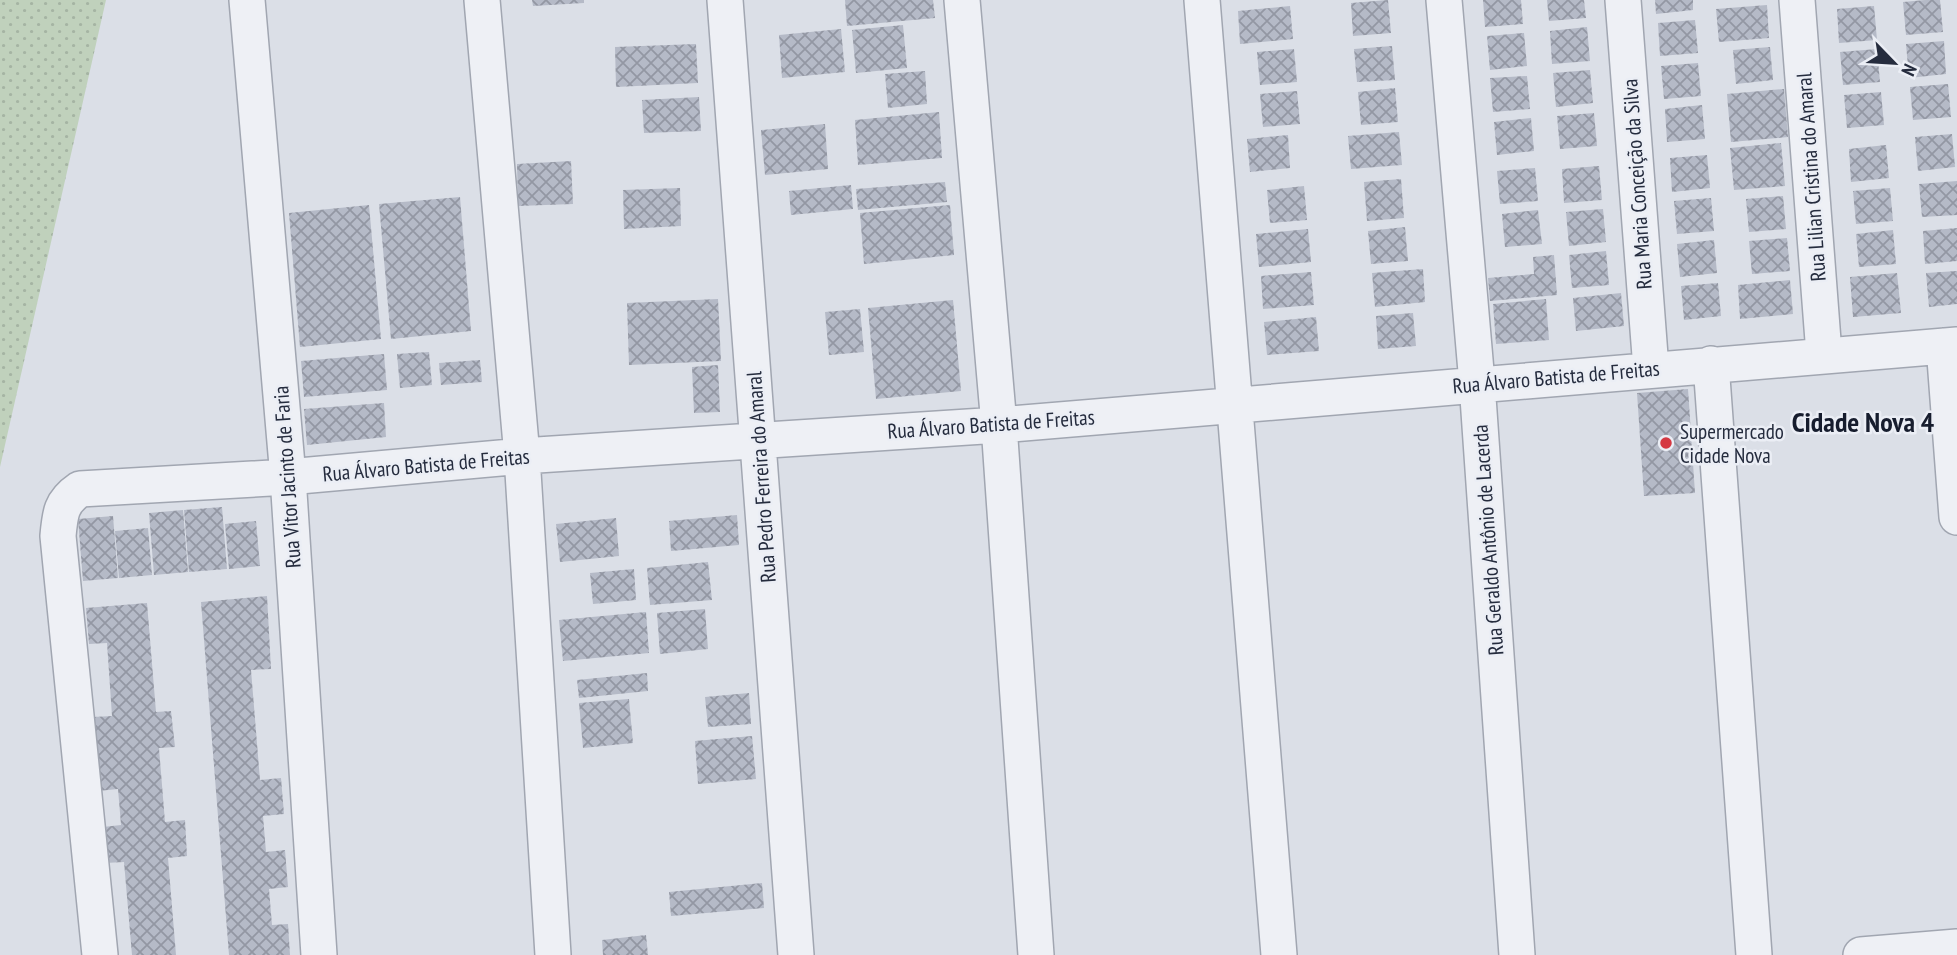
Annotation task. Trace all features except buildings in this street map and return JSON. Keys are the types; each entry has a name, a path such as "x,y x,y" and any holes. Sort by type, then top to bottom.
{"street":[{"name":"Rua Vitor Jacinto de Faria","path":"247,0 288,477 319,955"},
{"path":"482,0 522,456 553,955"},
{"name":"Rua Pedro Ferreira do Amaral","path":"725,0 796,955"},
{"path":"962,0 999,425 1036,955"},
{"path":"1202,0 1279,955"},
{"name":"Rua Geraldo Antônio de Lacerda","path":"1444,0 1477,383 1517,955"},
{"name":"Rua Maria Conceição da Silva","path":"1623,0 1651,369"},
{"name":"Rua Lilian Cristina do Amaral","path":"1797,0 1824,354"},
{"name":"Rua Álvaro Batista de Freitas","path":"100,955 58,536 60,511 67,498 80,489 288,477 522,456 999,425 1711,363 1951,345"},
{"path":"1951,345 1957,517"},
{"path":"1711,363 1754,955"},
{"path":"1861,955 1957,947"}],"green space":[{"path":"0,0 106,0 0,467"}],"place":[{"name":"Supermercado Cidade Nova","path":"1666,443"}],"district":[{"name":"Cidade Nova 4","path":"1863,421"}]}
